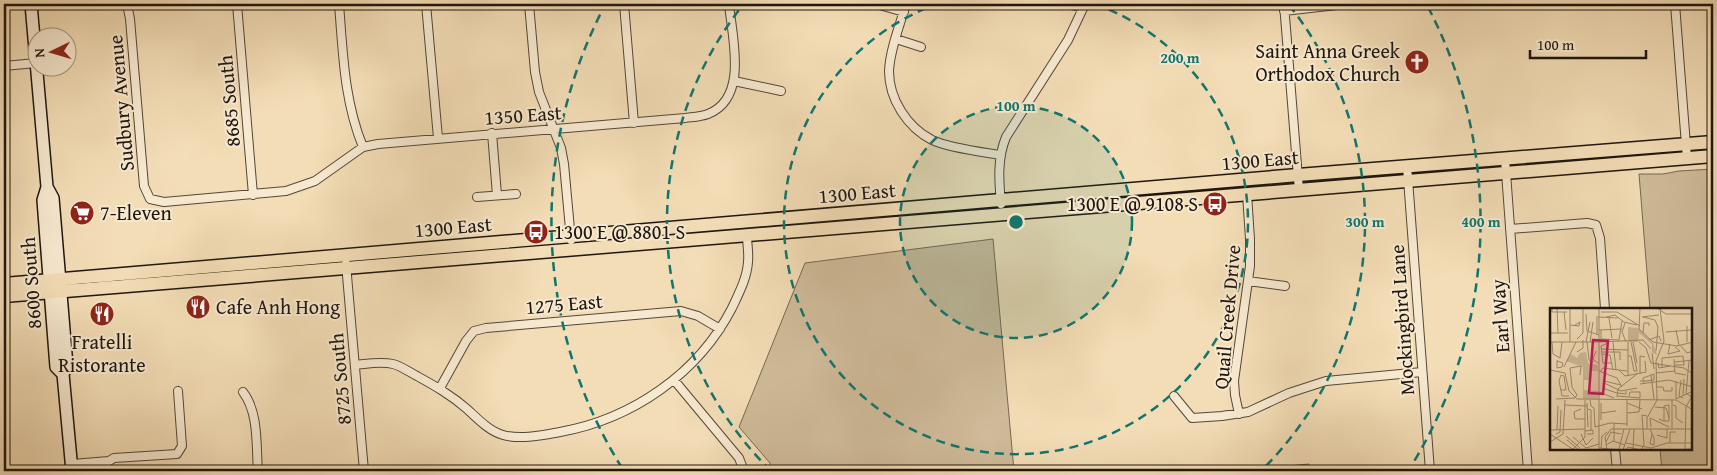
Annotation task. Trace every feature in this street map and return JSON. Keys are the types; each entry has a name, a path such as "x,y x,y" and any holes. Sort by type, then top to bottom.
{"main road":[{"name":"1300 East","path":"571,243 747,235 1298,175 1407,166 1505,165 1687,151 1713,142"},
{"name":"1300 East","path":"1687,151 1713,156"},
{"name":"1300 East","path":"4,284 55,285 1002,207 1299,190 1408,180 1505,165"},
{"name":"1300 East","path":"4,296 55,285"}],"street":[{"name":"8600 South","path":"31,4 33,28"},
{"name":"Sudbury Avenue","path":"127,4 130,19 144,186 150,199 164,202 253,195"},
{"name":"8685 South","path":"237,4 253,195"},
{"path":"253,195 286,191 315,181 363,147 349,103 339,4"},
{"path":"426,4 438,138"},
{"path":"529,4 535,72 539,92 555,129 564,164 571,243"},
{"path":"624,4 634,122"},
{"path":"729,4 735,61 734,81 781,91"},
{"path":"876,4 905,8 891,56 890,71 891,86 902,114 911,124 932,140 1000,155"},
{"path":"1002,207 999,170 1000,155 1006,137 1068,40 1084,6 1068,4"},
{"path":"1299,190 1284,7 1346,4"},
{"path":"1675,4 1687,151"},
{"path":"896,39 921,47"},
{"path":"4,66 28,64"},
{"name":"8600 South","path":"37,78 47,187 43,200 55,285 56,367 63,374 72,467"},
{"name":"1350 East","path":"363,147 492,133 684,118 709,113 719,106 731,91 734,81"},
{"path":"492,133 497,195"},
{"name":"Earl Way","path":"1505,165 1528,471"},
{"name":"Mockingbird Lane","path":"1407,166 1430,471"},
{"path":"477,197 516,194"},
{"name":"Quail Creek Drive","path":"1239,414 1234,381 1248,280 1250,239 1247,194"},
{"path":"1510,229 1587,223 1596,225 1600,238 1605,308"},
{"path":"355,365 393,364 440,388 487,426 502,435 511,437 553,433 600,422 650,398 674,380 706,347 720,329 745,279 748,262 747,235"},
{"name":"8725 South","path":"346,261 364,471"},
{"path":"1248,280 1285,286"},
{"name":"1275 East","path":"440,388 466,341 474,332 486,328 681,311 698,316 720,329"},
{"path":"1174,396 1192,418 1239,414 1258,408 1290,393 1326,381 1422,372"},
{"path":"674,380 739,458 744,471"},
{"path":"72,467 114,458 176,454 182,446 178,391"},
{"path":"243,392 253,410 258,471"},
{"path":"1615,450 1617,471"}],"shaded area":[{"path":"1713,169 1713,471 1662,471 1660,450 1692,450 1692,308 1650,308 1639,174 1663,174"},
{"path":"993,239 1014,471 769,471 770,463 739,427 805,263"},
{"path":"1309,464 1310,471 1234,471"}],"place":[{"name":"Saint Anna Greek Orthodox Church","path":"1417,62"},
{"name":"1300 E @ 9108 S","path":"1215,204"},
{"name":"7-Eleven","path":"82,213"},
{"name":"1300 E @ 8801 S","path":"536,232"},
{"name":"Cafe Anh Hong","path":"198,307"},
{"name":"Fratelli Ristorante","path":"102,314"}]}
